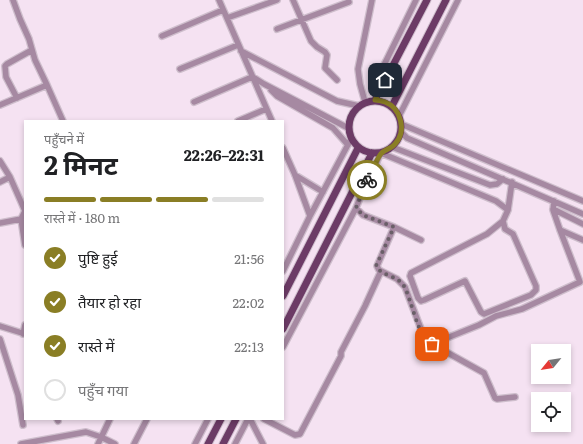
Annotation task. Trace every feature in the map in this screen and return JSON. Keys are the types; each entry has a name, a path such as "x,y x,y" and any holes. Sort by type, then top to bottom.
{"main road":[{"path":"375,100 427,0"},
{"path":"392,106 446,0"},
{"path":"375,100 384,102 392,106 400,120 401,132 396,143 381,153 365,151 350,142 348,128 350,117 356,108 362,104 375,100"},
{"path":"284,294 358,148"},
{"path":"284,327 372,153"},
{"path":"208,444 220,420"},
{"path":"223,444 235,420"}],"street":[{"path":"13,0 32,50 63,120"},
{"path":"219,0 272,120"},
{"path":"226,18 277,0"},
{"path":"293,0 311,41 327,55 325,68 337,80"},
{"path":"180,69 239,48 337,101 362,104 358,69 372,0"},
{"path":"385,80 383,67 416,0"},
{"path":"458,0 400,120 583,201"},
{"path":"276,30 349,2"},
{"path":"162,36 223,10"},
{"path":"18,98 6,77 5,66 6,64 32,50"},
{"path":"252,77 348,128"},
{"path":"194,102 252,77"},
{"path":"264,84 277,96 332,128 350,142 310,216 284,269"},
{"path":"0,105 47,85"},
{"path":"240,120 266,108"},
{"path":"401,132 407,138 512,182 583,214"},
{"path":"392,147 490,185 497,184 503,179"},
{"path":"284,150 310,216"},
{"path":"284,346 356,208 381,153 496,201 508,210"},
{"path":"0,161 10,177 24,209"},
{"path":"295,175 323,192"},
{"path":"0,182 10,177"},
{"path":"503,221 505,229 513,234 536,286 536,290 531,295 484,314 481,312 465,281 424,300 421,301 418,298 410,276 411,273 487,234 503,221 508,210 512,182"},
{"path":"432,344 479,325 496,316 522,309 580,282 547,198"},
{"path":"553,210 554,201"},
{"path":"356,208 363,215 394,227 421,240"},
{"path":"553,210 583,224"},
{"path":"24,213 21,218 24,238"},
{"path":"0,223 21,218"},
{"path":"394,227 376,266 381,271 397,279 405,287 424,337 432,344 484,373 495,398 515,397"},
{"path":"560,230 583,240"},
{"path":"266,420 296,435 300,434 341,356 341,352 381,271"},
{"path":"0,326 24,334"},
{"path":"0,339 18,395 23,425"},
{"path":"98,444 110,420"},
{"path":"134,444 146,420"},
{"path":"195,444 207,420"},
{"path":"235,444 248,420"},
{"path":"250,420 263,444"},
{"path":"21,444 80,432 86,432 101,437 115,444"}],"way so far":[{"path":"367,180 356,208 363,215 394,227 376,266 380,270 397,279 405,287 412,309 424,337 432,344"}],"route":[{"path":"367,180 381,153 396,143 402,128 400,116 392,106 375,100 385,80"}]}
